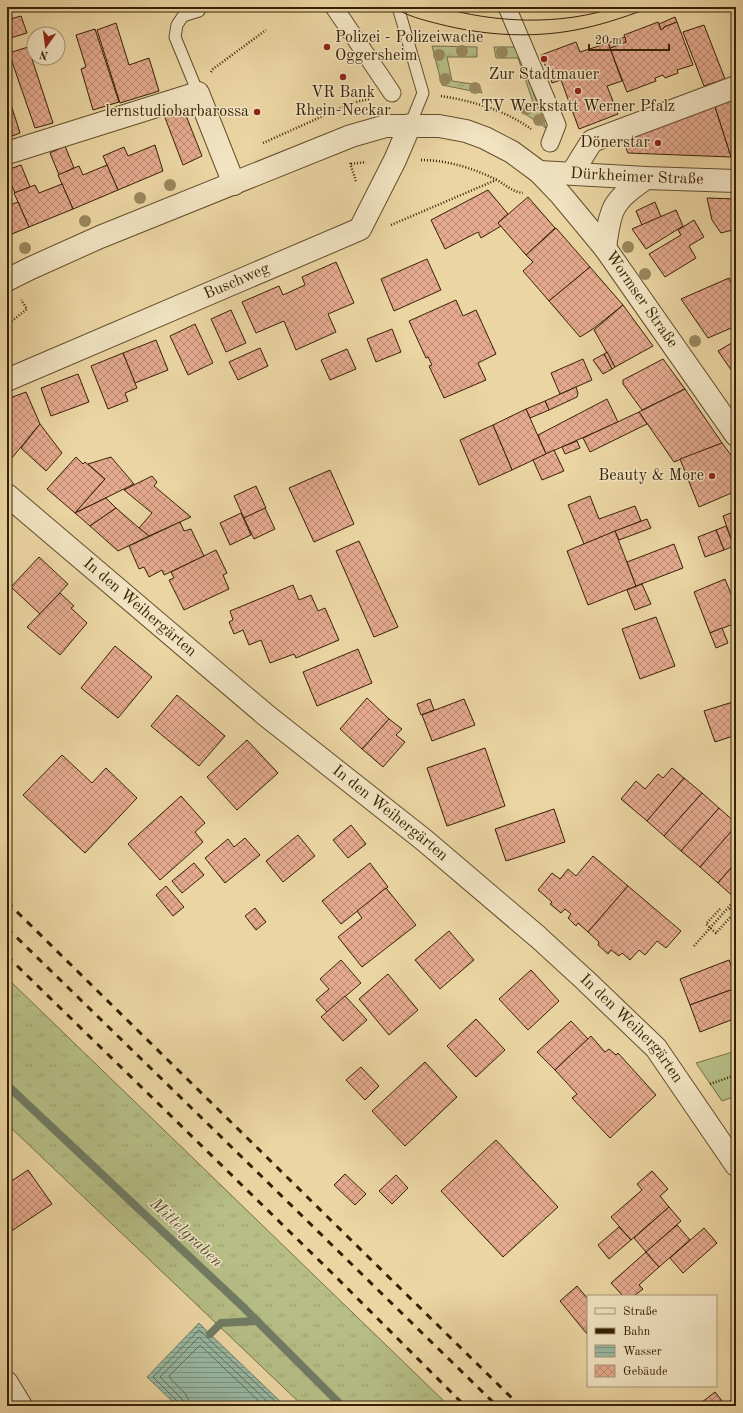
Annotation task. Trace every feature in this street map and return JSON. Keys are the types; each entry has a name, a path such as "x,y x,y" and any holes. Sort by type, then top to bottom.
{"street":[{"path":"335,7 392,93"},
{"path":"507,7 557,125 550,143"},
{"path":"572,174 592,141 736,87"},
{"path":"7,153 198,93 234,184"},
{"path":"360,229 395,160 410,125"},
{"path":"7,280 100,237 351,136 386,126 439,126 466,131 485,138 512,152 538,172"},
{"name":"Dürkheimer Straße","path":"538,172 736,181"},
{"name":"Wormser Straße","path":"538,172 561,194 605,248 736,435"},
{"path":"605,248 614,208 628,191 646,178"},
{"name":"Buschweg","path":"7,380 360,229"},
{"name":"In den Weihergärten","path":"7,496 266,716 424,840 585,980 656,1048 736,1165"},
{"path":"7,1383 21,1406"}],"lane":[{"path":"398,7 423,93 410,125"},
{"path":"198,93 175,37 177,25 183,16 199,11"}],"path":[{"path":"198,93 213,70 266,30"},
{"path":"395,160 438,160 463,166 496,180 517,192 561,194"},
{"path":"360,229 373,233 496,180"},
{"path":"7,324 27,309 20,298"},
{"path":"694,946 735,900"},
{"path":"720,909 706,924 716,933 734,913 729,908"}],"green space":[{"path":"432,46 477,47 477,57 447,57 452,81 479,85 482,93 442,85"},
{"path":"494,47 517,47 546,128 515,107 533,102 518,58 496,58"},
{"path":"7,978 449,1406 303,1406 7,1124"},
{"path":"736,1051 736,1096 722,1101 696,1063"}],"water":[{"path":"199,1323 285,1406 177,1406 147,1377"}],"building":[{"path":"21,16 26,33 7,39 7,20"},
{"path":"675,17 677,22 664,27 661,30 659,24"},
{"path":"658,22 661,30 664,27 677,22 693,65 677,70 678,73 665,78 663,75 655,78 656,81 627,92 610,48 626,42 624,35"},
{"path":"116,23 129,65 149,58 159,91 120,103 97,30"},
{"path":"704,25 725,79 704,86 683,32"},
{"path":"95,29 119,102 93,110 81,69 86,67 76,35"},
{"path":"625,37 626,42 610,48 608,43"},
{"path":"576,42 580,52 608,43 622,81 607,86 618,114 579,129 561,80 552,83 541,55"},
{"path":"26,48 26,66 34,66 53,123 35,128 9,53"},
{"path":"7,92 20,133 7,138"},
{"path":"736,96 736,157 731,157 714,104"},
{"path":"714,104 731,157 628,153 622,139"},
{"path":"183,108 202,156 183,165 164,115"},
{"path":"155,145 163,171 118,190 103,156 124,147 128,156"},
{"path":"65,146 74,168 59,175 50,153"},
{"path":"21,165 30,187 15,193 7,175 7,170"},
{"path":"107,165 118,190 73,209 58,175 79,166 83,175"},
{"path":"62,184 73,209 29,227 14,193 35,185 39,193"},
{"path":"488,190 508,214 498,223 501,226 481,238 478,232 445,249 431,220"},
{"path":"528,197 555,228 526,255 498,223"},
{"path":"707,198 736,199 736,229 721,233 712,220"},
{"path":"18,202 29,227 7,236 7,206"},
{"path":"655,202 661,217 642,225 636,211"},
{"path":"676,210 683,226 646,249 632,229"},
{"path":"694,220 704,237 689,246 696,258 665,277 649,254 681,235 678,230"},
{"path":"556,228 590,267 549,301 523,271 533,262 526,255"},
{"path":"427,259 441,290 394,311 381,279"},
{"path":"336,262 354,303 328,314 336,332 296,350 284,321 256,333 242,302 279,286 283,295 305,285 302,277"},
{"path":"590,267 623,305 593,329 580,337 549,301"},
{"path":"729,278 736,294 736,326 708,338 681,299"},
{"path":"456,300 463,316 476,310 496,354 478,363 486,380 444,398 429,366 432,365 428,357 426,358 409,321"},
{"path":"623,305 653,346 615,367 594,330"},
{"path":"231,310 246,343 226,352 211,319"},
{"path":"195,324 213,363 188,375 170,336"},
{"path":"392,329 401,352 376,362 367,339"},
{"path":"156,340 168,370 135,383 123,353"},
{"path":"735,341 736,343 736,377 718,351"},
{"path":"260,348 268,366 238,380 229,362"},
{"path":"347,349 356,369 330,380 321,360"},
{"path":"607,352 615,367 612,369 604,354"},
{"path":"123,353 137,388 125,393 128,401 108,409 91,366"},
{"path":"604,354 612,369 603,374 593,360"},
{"path":"583,359 592,380 560,394 551,373"},
{"path":"663,359 685,389 642,410 623,384 623,380"},
{"path":"78,374 89,402 51,416 41,388"},
{"path":"576,387 578,393 577,397 549,410 545,401"},
{"path":"685,389 722,443 674,462 639,412"},
{"path":"26,392 40,424 11,459 7,455 7,399"},
{"path":"607,399 618,422 546,454 538,435"},
{"path":"545,401 549,410 530,418 526,409"},
{"path":"526,409 546,454 512,470 493,425"},
{"path":"639,412 647,424 590,452 583,438"},
{"path":"40,424 62,453 46,471 21,448"},
{"path":"493,425 512,470 479,485 460,440"},
{"path":"577,441 580,448 565,454 562,447"},
{"path":"722,443 736,462 736,491 699,507 680,459"},
{"path":"554,450 564,471 542,480 533,460"},
{"path":"76,457 83,464 85,462 105,479 75,513 47,489"},
{"path":"111,457 134,484 75,513 105,479 88,464"},
{"path":"330,470 354,524 314,542 289,488"},
{"path":"152,476 157,482 154,486 191,517 149,536 139,528 152,513 124,490"},
{"path":"256,486 266,508 244,518 234,496"},
{"path":"590,496 599,519 635,506 641,521 584,544 568,505"},
{"path":"106,498 116,508 90,526 75,513"},
{"path":"116,508 149,536 118,551 90,526"},
{"path":"265,508 275,529 254,539 244,518"},
{"path":"736,511 736,547 734,547 723,516"},
{"path":"241,513 251,535 230,545 220,523"},
{"path":"647,519 651,528 619,540 615,531"},
{"path":"180,522 184,531 191,529 204,556 164,575 162,570 149,577 144,567 139,569 129,546"},
{"path":"726,526 734,546 724,550 716,530"},
{"path":"716,530 724,550 705,557 698,537"},
{"path":"615,531 636,586 588,605 567,551"},
{"path":"359,541 398,627 374,637 336,551"},
{"path":"674,544 683,568 636,586 627,562"},
{"path":"216,550 227,573 223,575 229,589 184,610 169,580 174,578 171,572"},
{"path":"39,557 68,584 40,614 11,587"},
{"path":"725,579 736,606 736,623 710,633 694,592"},
{"path":"642,584 651,604 635,610 627,590"},
{"path":"293,585 299,600 311,595 318,611 325,608 339,640 296,658 294,654 270,663 261,640 249,645 243,630 234,634 229,622 233,620 230,611"},
{"path":"60,593 74,606 71,608 87,623 60,655 27,627"},
{"path":"656,617 675,666 640,679 622,629"},
{"path":"722,628 728,643 716,648 710,633"},
{"path":"115,646 152,677 118,718 81,688"},
{"path":"358,649 372,683 317,706 303,672"},
{"path":"177,695 225,736 199,766 151,726"},
{"path":"367,698 389,719 362,749 340,729"},
{"path":"430,699 434,710 421,715 417,704"},
{"path":"464,699 475,725 432,741 422,715"},
{"path":"736,701 736,735 715,742 704,711"},
{"path":"389,719 402,729 396,735 405,742 383,767 362,749"},
{"path":"247,740 278,773 237,810 207,777"},
{"path":"485,748 505,806 447,826 427,768"},
{"path":"62,755 92,783 106,768 137,798 85,853 23,795"},
{"path":"672,768 684,778 647,821 621,799 636,781 645,789 658,774 663,778"},
{"path":"684,778 702,793 664,836 647,821"},
{"path":"702,793 719,808 681,851 664,836"},
{"path":"181,796 205,823 195,832 203,842 160,880 128,844"},
{"path":"719,808 736,823 736,826 700,867 681,851"},
{"path":"554,809 565,842 506,861 495,829"},
{"path":"351,825 366,844 348,858 333,840"},
{"path":"736,826 736,862 718,883 700,867"},
{"path":"298,835 315,856 283,882 266,861"},
{"path":"245,838 260,855 225,883 205,858 228,839 234,847"},
{"path":"593,856 628,886 588,932 578,923 576,926 568,918 571,914 565,909 561,913 550,904 552,902 538,890 552,873 560,879 568,869 576,876"},
{"path":"736,862 736,897 735,898 718,883"},
{"path":"194,863 204,875 182,893 172,881"},
{"path":"370,863 388,887 341,924 322,901"},
{"path":"166,886 184,907 173,916 156,895"},
{"path":"628,886 681,931 666,948 657,941 645,955 639,950 630,960 622,953 619,956 611,950 608,954 598,945 599,942 588,932"},
{"path":"386,888 416,925 362,967 338,937 362,918 357,911"},
{"path":"255,908 266,922 256,930 245,916"},
{"path":"449,931 474,960 440,989 415,960"},
{"path":"341,960 361,983 327,1012 316,1000 329,989 320,979"},
{"path":"729,960 736,978 736,988 690,1005 680,979"},
{"path":"531,970 559,1001 528,1030 499,999"},
{"path":"388,974 418,1010 389,1035 359,999"},
{"path":"736,988 736,1018 700,1032 690,1005"},
{"path":"345,996 367,1020 343,1041 321,1017"},
{"path":"476,1019 505,1050 476,1077 447,1046"},
{"path":"571,1021 588,1039 555,1070 537,1052"},
{"path":"591,1036 605,1052 609,1049 616,1055 618,1053 656,1095 610,1138 572,1098 577,1094 555,1070"},
{"path":"425,1062 457,1097 405,1146 372,1111"},
{"path":"361,1067 379,1086 365,1100 346,1080"},
{"path":"496,1140 558,1207 503,1257 441,1191"},
{"path":"28,1170 52,1204 7,1234 7,1184"},
{"path":"652,1171 668,1189 660,1196 669,1207 631,1240 611,1217 642,1190 637,1184"},
{"path":"345,1174 366,1194 355,1205 334,1185"},
{"path":"396,1175 408,1188 392,1204 379,1191"},
{"path":"669,1207 681,1221 646,1252 634,1238"},
{"path":"677,1225 690,1240 659,1267 646,1252"},
{"path":"619,1227 631,1240 609,1259 598,1245"},
{"path":"704,1228 717,1243 683,1273 670,1258"},
{"path":"646,1252 659,1267 639,1285 643,1289 635,1295 622,1295 611,1283"},
{"path":"577,1286 587,1298 587,1334 560,1301"},
{"path":"715,1392 726,1406 697,1406"},
{"path":"736,1396 736,1406 725,1405"}],"waterway":[{"name":"Mittelgraben","path":"7,1085 242,1306 342,1406"},
{"path":"210,1334 221,1323 257,1321"}],"tram line":[{"path":"393,7 415,17 457,28 512,35 549,34 585,28 652,7"},
{"path":"440,7 483,16 528,20 550,20 573,17 616,7"}],"railway":[{"path":"7,902 520,1406"},
{"path":"7,928 497,1406"},
{"path":"7,956 331,1272 465,1406"}],"place":[{"name":"Polizei - Polizeiwache Oggersheim","path":"327,47"},
{"name":"Zur Stadtmauer","path":"544,59"},
{"name":"VR Bank Rhein-Neckar","path":"343,77"},
{"name":"TV Werkstatt Werner Pfalz","path":"578,91"},
{"name":"lernstudiobarbarossa","path":"257,112"},
{"name":"Dönerstar","path":"658,143"},
{"name":"Beauty & More","path":"712,476"}]}
